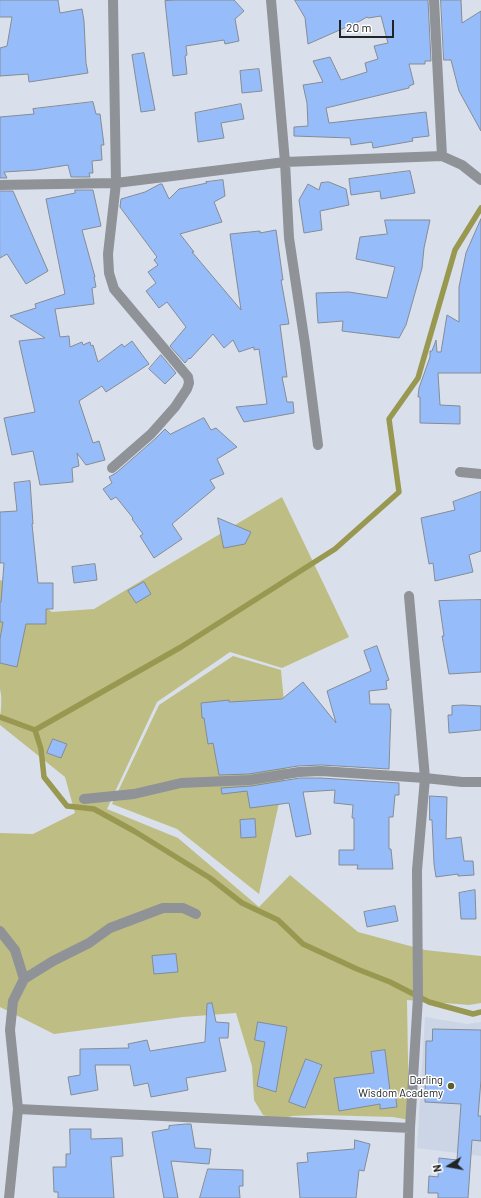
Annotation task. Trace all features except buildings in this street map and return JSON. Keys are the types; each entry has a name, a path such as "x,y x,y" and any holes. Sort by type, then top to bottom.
{"street":[{"path":"112,468 151,434 175,407 187,389 189,383 188,377 114,289 109,273 108,254 116,183 113,0"},
{"path":"271,0 285,162 289,238 318,445"},
{"path":"434,0 442,156"},
{"path":"0,185 116,183 285,162 442,156 462,165 481,180"},
{"path":"460,472 481,474"},
{"path":"408,1198 410,1128 418,997 417,870 425,778 409,596"},
{"path":"84,799 134,794 181,783 250,780 321,771 462,782 481,782"},
{"path":"9,1198 18,1109 10,1030 13,1001 24,979 53,961 89,944 110,928 163,908 183,908 196,914"},
{"path":"0,931 15,950 24,979"},
{"path":"18,1109 410,1128"}],"shaded area":[{"name":"Darling Wisdom Academy","path":"425,1017 467,1024 481,1022 481,1156 417,1148"}],"green space":[{"path":"282,497 349,637 282,668 230,652 157,702 107,809 178,838 259,907 290,875 358,932 425,950 481,956 481,1003 469,1005 407,1000 409,1120 393,1117 320,1115 292,1116 279,1120 263,1115 254,1100 252,1066 236,1013 183,1017 54,1034 0,1007 0,833 33,834 75,813 65,777 0,725 0,580 13,585 52,612 94,609"},
{"path":"233,656 281,670 289,757 259,894 177,829 112,804 159,705"}],"waterway":[{"path":"0,717 35,730 181,647 335,549 399,492 389,419 418,378 455,250 481,208"},
{"path":"35,730 41,749 44,777 67,806 94,809 134,831 210,878 242,903 278,920 303,944 357,969 390,982 429,1002 473,1014 481,1012"}],"place":[{"name":"Darling Wisdom Academy","path":"451,1086"}]}
